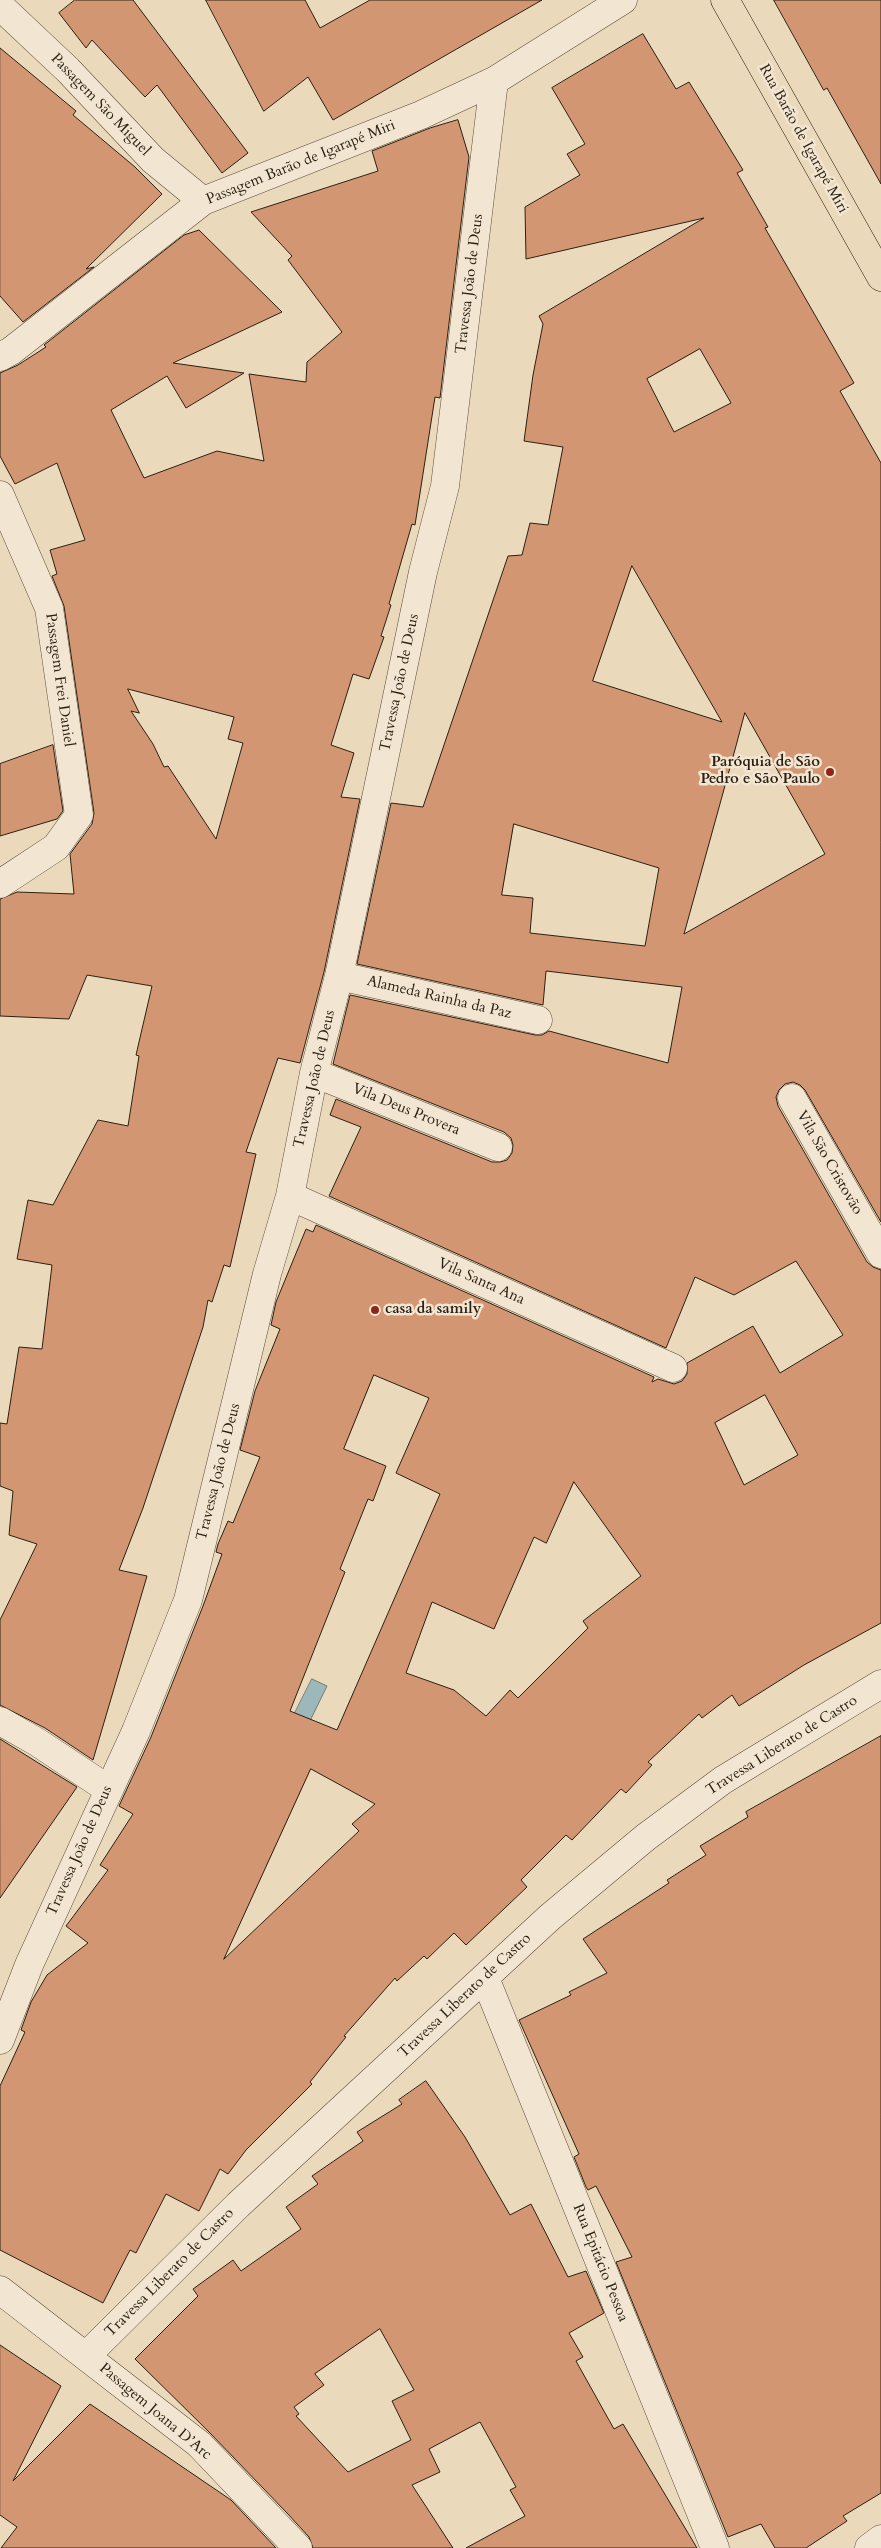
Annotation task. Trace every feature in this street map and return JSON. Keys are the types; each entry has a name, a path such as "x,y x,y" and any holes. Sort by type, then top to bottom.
{"main road":[{"name":"Rua Barão de Igarapé Miri","path":"725,0 881,277"}],"street":[{"name":"Passagem Barão de Igarapé Miri","path":"0,357 11,351 203,201 421,115 494,81 623,0"},
{"name":"Passagem São Miguel","path":"0,6 68,70 153,160 203,201"},
{"name":"Travessa João de Deus","path":"0,2040 29,1965 136,1730 188,1600 267,1274 290,1196 314,1073 338,976 423,572 445,486 494,81"},
{"name":"Passagem Frei Daniel","path":"0,495 49,608 79,815 56,847 0,884"},
{"name":"Alameda Rainha da Paz","path":"338,976 538,1020"},
{"name":"Vila Deus Provera","path":"314,1073 498,1147"},
{"name":"Vila São Cristovão","path":"792,1098 881,1254"},
{"name":"Vila Santa Ana","path":"290,1196 673,1368"},
{"name":"Travessa Liberato de Castro","path":"87,2355 238,2205 550,1917 646,1837 723,1780 881,1684"},
{"path":"0,1721 38,1742 108,1789"},
{"name":"Rua Epitácio Pessoa","path":"485,1978 715,2548"},
{"name":"Passagem Joana D’Arc","path":"0,2290 87,2355 199,2444 298,2548"},
{"path":"869,2548 881,2539"}],"water":[{"path":"312,1679 327,1686 306,1729 291,1721"}],"building":[{"path":"75,0 133,0 248,153 222,173 157,85 145,97 92,40 86,48 59,13"},
{"path":"206,0 305,0 320,28 370,0 542,0 333,120 308,77 264,111"},
{"path":"774,0 881,0 881,184 827,88 824,90"},
{"path":"643,34 676,89 689,82 743,170 737,173 768,227 765,228 854,383 840,391 881,463 881,1222 805,1090 793,1082 785,1084 779,1090 776,1097 778,1106 867,1262 881,1270 881,1623 804,1665 739,1706 732,1695 702,1718 699,1714 648,1762 652,1765 626,1793 621,1789 572,1840 566,1835 521,1880 527,1887 466,1945 454,1933 427,1959 424,1956 397,1981 395,1978 344,2036 346,2037 310,2082 312,2084 246,2150 228,2174 220,2169 199,2211 166,2194 136,2253 130,2250 103,2303 0,2250 0,2086 25,2032 21,2030 31,2002 47,1975 88,1943 66,1926 108,1870 100,1865 133,1814 119,1806 151,1737 203,1606 222,1554 216,1552 218,1544 228,1521 233,1523 260,1457 240,1450 255,1391 280,1329 271,1325 276,1302 306,1229 313,1232 316,1225 654,1377 652,1382 658,1379 674,1384 682,1381 687,1374 687,1363 753,1326 780,1373 843,1335 796,1261 734,1295 695,1277 666,1348 329,1196 361,1127 330,1115 336,1099 492,1162 507,1160 512,1153 513,1145 511,1138 504,1132 333,1064 350,995 535,1035 542,1035 549,1031 668,1063 682,987 546,971 543,1005 357,964 391,803 423,807 508,556 522,555 530,523 548,525 563,447 524,441 533,375 543,324 539,316 704,218 526,259 525,207 580,175 567,154 585,144 552,88","holes":["700,349 731,403 674,432 647,379","632,566 722,722 593,681","745,713 825,854 684,934 736,746","514,824 659,868 645,946 530,933 533,898 502,895","374,1375 429,1398 396,1473 440,1494 337,1730 290,1711 345,1572 340,1569 368,1499 373,1501 386,1466 344,1449","765,1395 798,1455 744,1485 715,1423","574,1482 641,1576 583,1621 588,1628 518,1698 510,1690 486,1716 454,1690 406,1673 432,1602 494,1629 534,1537 546,1543","311,1769 375,1804 352,1824 359,1831 224,1959"]},
{"path":"0,48 76,111 73,115 135,167 162,194 86,269 94,267 23,322 0,296"},
{"path":"458,120 469,157 440,398 435,397 415,525 412,524 381,636 384,637 369,679 353,674 331,745 354,753 341,797 360,799 324,972 300,1063 278,1058 246,1152 256,1154 230,1267 224,1265 212,1302 208,1300 203,1327 143,1508 119,1570 147,1576 93,1760 45,1728 0,1705 0,1620 37,1544 9,1535 13,1491 0,1486 0,1423 7,1424 19,1347 42,1349 52,1265 17,1259 28,1200 53,1205 98,1120 128,1126 139,1056 136,1055 152,986 87,975 69,1019 0,1016 0,899 17,892 74,894 70,854 92,824 94,813 64,606 52,576 57,574 50,550 85,540 57,463 15,484 0,456 0,373 18,365 46,347 44,345 184,235 199,230 282,312 173,363 244,373 186,408 167,376 111,410 144,478 217,451 264,461 249,374 306,382 307,362 342,332 288,260 292,256 251,212 378,171 372,151 430,128","holes":["128,689 234,717 228,739 243,743 216,839 168,766 164,767 153,744 131,711 139,713"]},
{"path":"53,745 63,811 57,819 0,836 0,764"},
{"path":"881,1736 881,2493 843,2516 847,2521 806,2548 775,2548 761,2524 728,2537 616,2262 632,2257 596,2186 588,2190 586,2187 574,2157 579,2154 519,2020 571,1995 569,1992 607,1973 583,1939 669,1883 667,1880 706,1855 700,1846 748,1817 746,1812"},
{"path":"0,1739 77,1787 0,1898"},
{"path":"426,2081 465,2137 510,2215 531,2204 568,2277 586,2271 604,2313 569,2333 583,2357 576,2361 614,2429 623,2424 697,2548 466,2548 525,2516 510,2490 516,2487 480,2422 429,2449 440,2472 412,2485 453,2548 313,2548 309,2537 287,2513 135,2359 198,2296 193,2289 233,2260 241,2271 301,2229 286,2207 318,2184 312,2176 363,2141 357,2132 402,2104 399,2100","holes":["380,2329 414,2390 392,2401 411,2440 348,2472 296,2416 299,2414 294,2407 324,2385 315,2374"]},
{"path":"0,2345 61,2386 13,2481 90,2404 231,2500 276,2548 1,2548 17,2527 0,2515"}],"place":[{"name":"Paróquia de São Pedro e São Paulo","path":"830,772"},
{"name":"casa da samily","path":"375,1310"}]}
